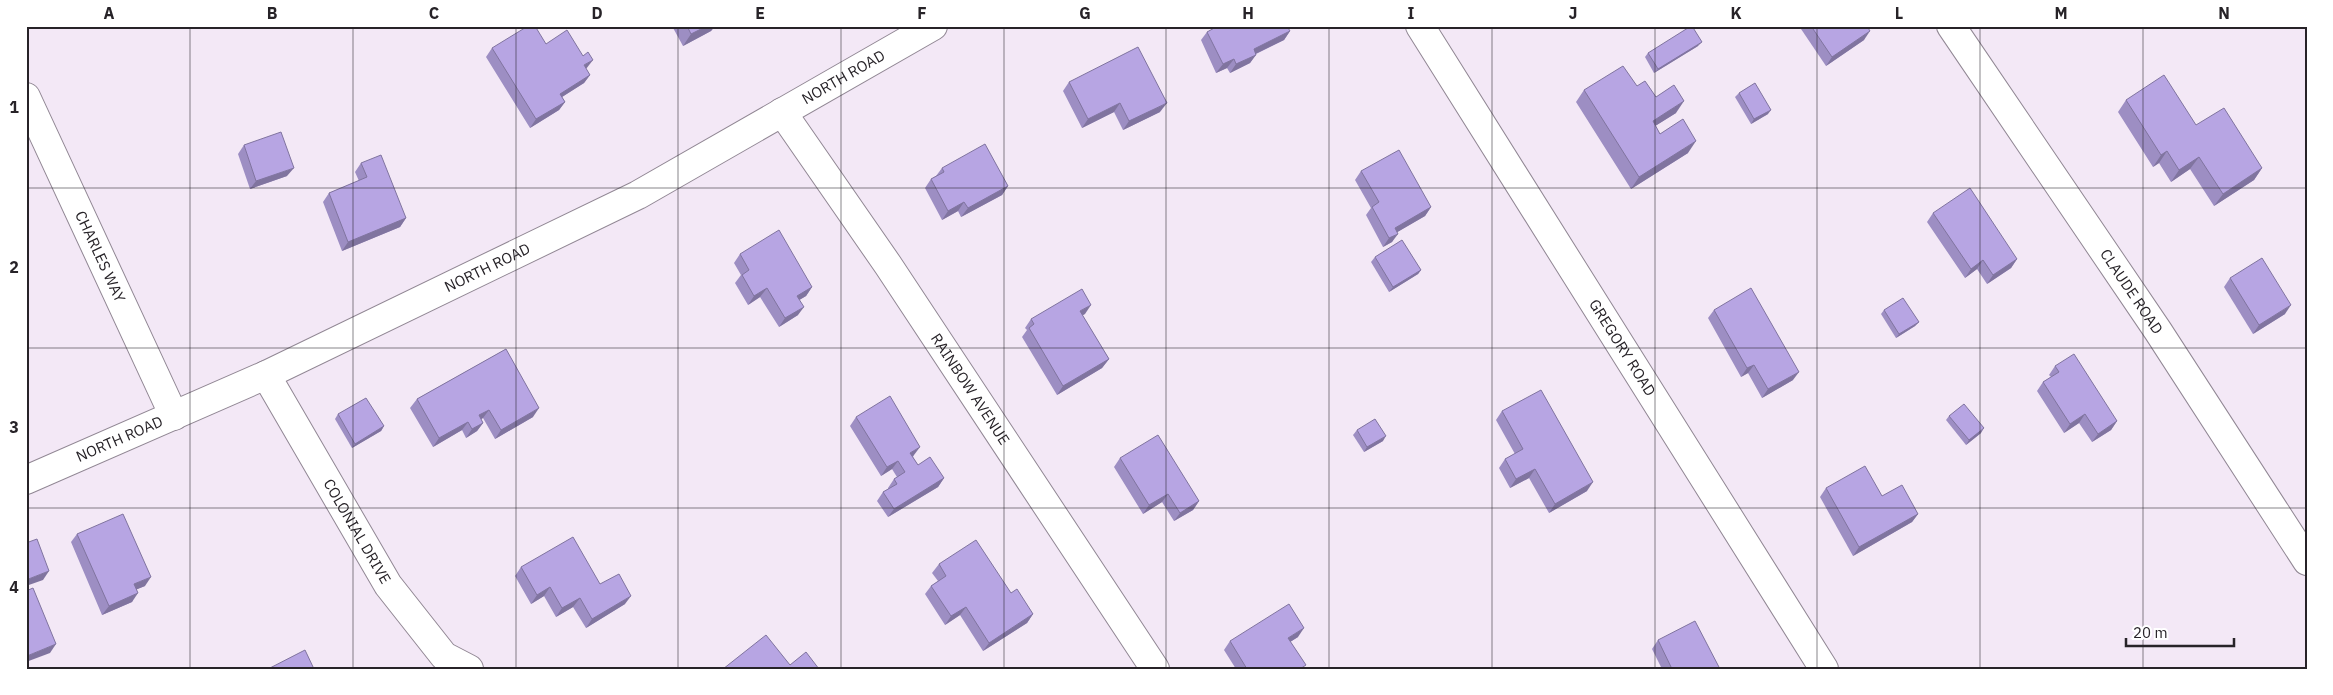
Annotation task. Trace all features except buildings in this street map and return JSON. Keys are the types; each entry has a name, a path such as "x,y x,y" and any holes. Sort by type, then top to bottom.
{"street":[{"name":"GREGORY ROAD","path":"1420,26 1824,669"},
{"name":"CLAUDE ROAD","path":"1951,26 1976,67 2158,331 2307,561"},
{"name":"NORTH ROAD","path":"26,480 266,375 638,194 930,27"},
{"name":"CHARLES WAY","path":"26,97 174,416"},
{"name":"RAINBOW AVENUE","path":"782,112 888,265 1155,669"},
{"name":"COLONIAL DRIVE","path":"266,375 388,585 444,656 469,669"}]}
